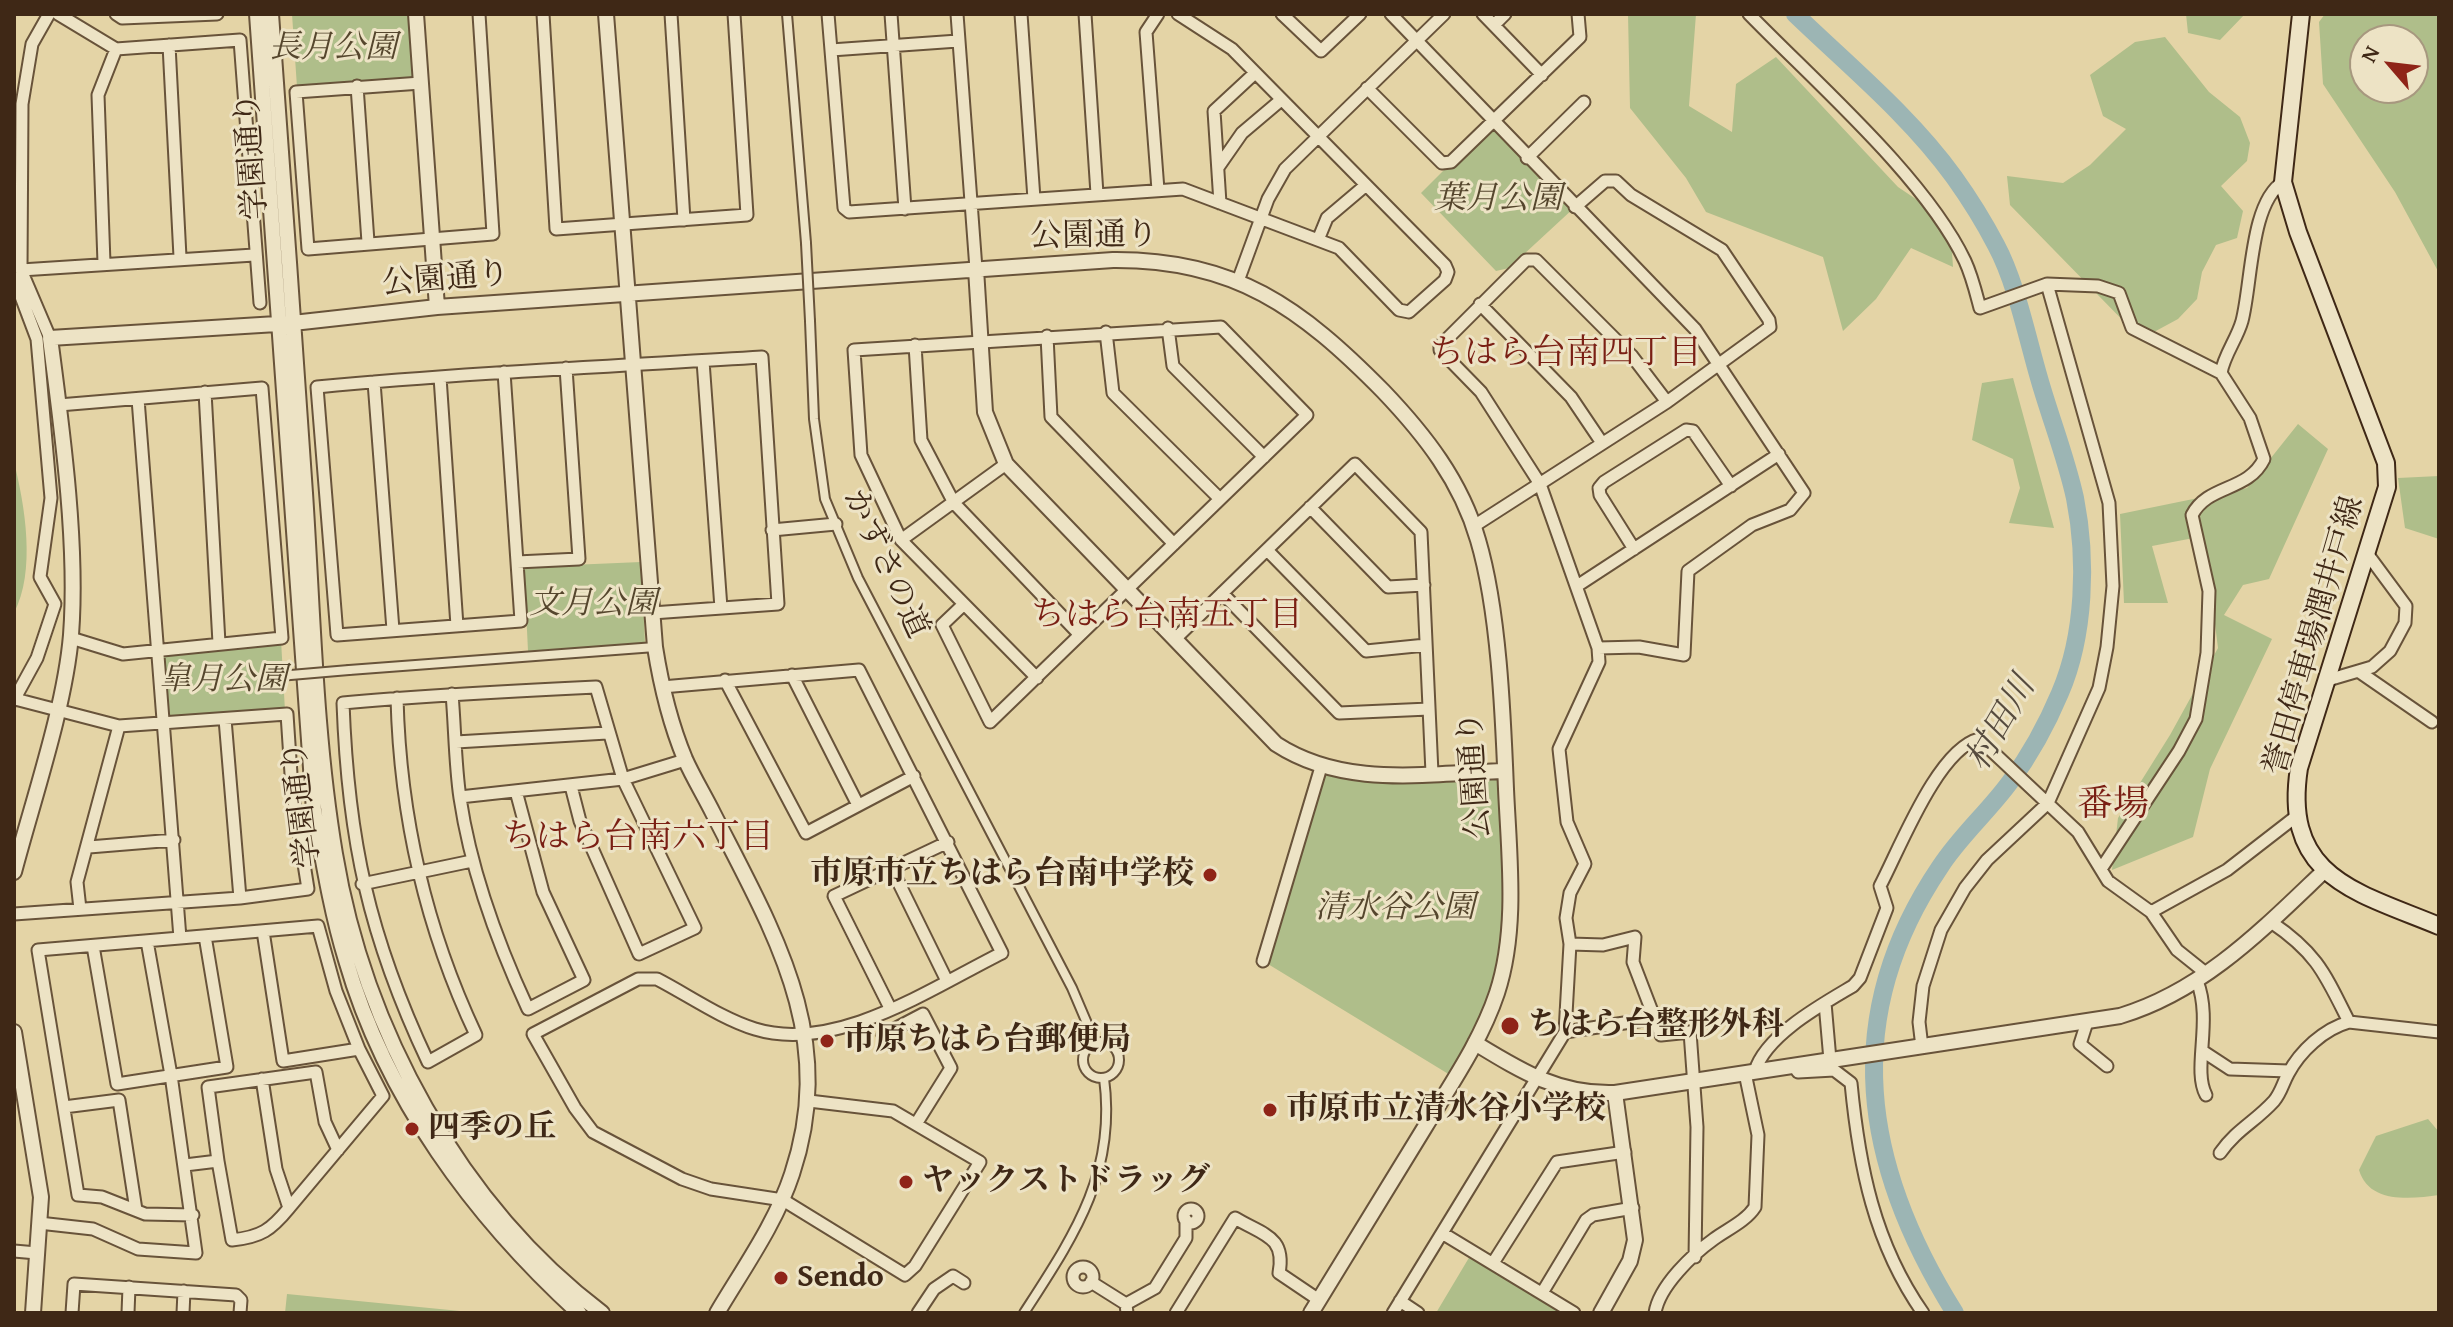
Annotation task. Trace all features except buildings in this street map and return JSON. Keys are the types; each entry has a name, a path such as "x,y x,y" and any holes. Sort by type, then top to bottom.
{"main road":[{"name":"誉田停車場潤井戸線","path":"2301,14 2283,182 2298,232 2386,463 2387,487 2369,556 2299,768 2298,815 2304,839 2323,872"},
{"path":"2323,872 2355,891 2439,926"}],"street":[{"path":"14,914 240,898 308,889 292,789 287,714 119,726 14,699 37,658 55,604 40,577 51,498 37,339 18,274 22,104 32,44 49,14"},
{"path":"58,14 116,49 240,40 260,303"},
{"path":"116,14 122,18 217,14"},
{"name":"学園通り","path":"257,14 330,818 348,913 362,965 423,1104 463,1166 528,1244 602,1313"},
{"name":"学園通り","path":"271,14 314,810 346,962 363,1008 409,1106 435,1148 488,1221 579,1313"},
{"path":"416,14 437,307"},
{"path":"421,83 296,92 308,249 493,234 479,14"},
{"path":"543,14 556,229 747,215 734,14"},
{"path":"606,14 631,363 655,647 662,687 685,760 756,899 792,979 805,1034 809,1101 803,1138 783,1200 717,1313"},
{"path":"671,14 684,220"},
{"name":"かずさの道","path":"787,14 806,243 814,419 825,499 858,578 1072,988 1095,1042"},
{"path":"828,14 844,208 849,212 1183,189 1339,248 1404,312 1409,312 1445,280 1448,272 1445,265 1232,49 1178,14"},
{"path":"891,14 905,209"},
{"path":"957,14 985,412 1006,464 1276,744 1321,767 1354,775 1505,771"},
{"path":"1021,14 1034,199"},
{"path":"1085,14 1097,194"},
{"path":"1158,14 1146,32 1158,190"},
{"path":"1282,14 1321,51 1360,14"},
{"path":"1391,14 1695,329 1804,493 1802,500 1790,510 1752,525 1688,571 1684,655 1639,647 1598,648"},
{"path":"1238,281 1261,218 1285,169 1444,14"},
{"path":"1483,14 1542,75"},
{"path":"1494,25 1505,14"},
{"path":"1367,88 1442,163 1451,162 1580,37 1578,14"},
{"path":"1749,14 1916,190 1966,262 1980,308 2047,284 2098,286 2119,293 2132,328 2221,373 2250,418 2264,459 2252,477 2203,499 2192,515 2209,591 2207,653 2196,719 2179,751 2101,869"},
{"path":"831,50 958,41"},
{"path":"169,45 180,257"},
{"path":"104,263 98,95 116,49"},
{"path":"1220,203 1214,111 1255,73"},
{"path":"357,86 368,242"},
{"path":"1219,166 1242,133 1281,100"},
{"path":"1527,158 1584,102"},
{"path":"1474,526 1667,402 1770,327 1769,320 1722,250 1631,195 1611,178 1575,207"},
{"path":"2221,373 2243,315 2257,229 2267,197 2283,182"},
{"path":"1318,240 1327,218 1366,185"},
{"path":"18,274 104,263 254,255"},
{"name":"公園通り","path":"50,338 287,323 437,307 1136,260 1189,266 1238,281 1312,324 1401,411 1448,472 1474,526 1491,597 1510,877 1505,957 1498,990 1475,1043 1315,1306"},
{"path":"1393,1313 1565,1032 1570,944 1566,918 1570,893 1585,864 1567,822 1559,749 1599,662 1598,648 1540,484 1481,392 1440,350 1444,340 1526,260 1536,260 1632,356 1667,402"},
{"path":"14,872 56,710 71,638 72,584 59,405 50,338 18,274"},
{"path":"1922,1047 1919,1022 1923,986 1941,930 1965,888 1987,860 2048,803 2099,688 2107,647 2113,586 2109,503 2047,284"},
{"path":"1480,304 1571,397 1602,443"},
{"path":"964,604 942,625 990,722 1037,678 1307,415 1221,327 854,350 861,455 901,540 1037,678"},
{"path":"1168,328 1173,366 1264,457"},
{"path":"1106,332 1113,393 1220,499"},
{"path":"1047,336 1051,417 1174,544"},
{"path":"915,345 921,440 954,503 1080,635"},
{"path":"504,372 521,621 337,635 317,387 504,372 631,363 762,357 778,604 652,613"},
{"path":"703,361 721,608"},
{"path":"517,562 579,559 566,368"},
{"path":"440,377 457,626"},
{"path":"374,382 393,630"},
{"path":"59,405 262,388 282,638 123,654 71,638"},
{"path":"205,392 219,643"},
{"path":"138,399 180,938"},
{"path":"1634,549 1600,495 1599,488 1604,482 1686,430 1693,431 1731,486"},
{"path":"1577,586 1779,454"},
{"path":"901,540 1006,464"},
{"path":"1176,638 1355,464 1421,532 1432,773"},
{"path":"1310,507 1388,587 1424,585"},
{"path":"772,530 836,524"},
{"path":"1267,550 1366,651 1426,645"},
{"path":"2328,680 2361,673 2390,651 2406,616 2400,595 2369,556"},
{"path":"1222,593 1339,713 1429,709"},
{"path":"279,676 655,647"},
{"path":"662,687 859,670 1002,953 858,1025 805,1034 755,1029 657,979 638,979 533,1034 575,1108 593,1132 682,1179 711,1189 783,1200 905,1275 915,1266 980,1162 893,1111 809,1101"},
{"path":"2361,673 2432,722"},
{"path":"792,675 858,805"},
{"path":"725,680 806,833 914,776"},
{"path":"397,698 402,781 416,873 443,957 476,1035 428,1062 390,978 362,884 348,808 343,703 397,698 452,694 596,687 623,779 695,928 639,954 580,821 571,786"},
{"path":"452,694 460,797 472,861 508,965 528,1009 584,980 543,892 516,791"},
{"path":"225,719 240,898"},
{"path":"80,909 77,882 89,847 119,726"},
{"path":"456,742 607,733"},
{"path":"1655,1313 1666,1288 1695,1257 1755,1207 1758,1135 1750,1072 1774,1040 1860,978 1887,908 1880,886 1940,769 1968,741 1979,739 2078,832 2108,881 2151,912 2177,950 2202,977 2206,1022 2201,1082 2206,1095"},
{"path":"460,797 623,779 685,760"},
{"path":"1263,961 1321,767"},
{"path":"2151,912 2227,870 2298,815"},
{"path":"89,847 174,840"},
{"path":"890,1008 834,896 948,842"},
{"path":"362,884 472,861"},
{"path":"892,869 947,981"},
{"path":"1475,1043 1535,1079 1579,1092 1615,1093 2087,1022 2159,1003 2202,977 2271,922 2323,872"},
{"path":"2271,922 2296,939 2321,965 2349,1022"},
{"path":"193,1215 136,1210 102,1197 78,1195 38,950 318,926 336,991 359,1049 383,1096 338,1150 269,1231 258,1237 232,1240 208,1087 316,1072 325,1122 338,1150"},
{"path":"263,931 283,1061 359,1049"},
{"path":"93,946 117,1084 227,1067 205,936"},
{"path":"1570,944 1603,945 1635,937 1633,962 1661,1035 1690,1032 1697,1127 1695,1257"},
{"path":"39,1223 93,1229 138,1249 196,1253 193,1215 147,941"},
{"path":"1825,1003 1830,1060"},
{"path":"883,1035 923,1014 951,1068 916,1124"},
{"path":"1565,1032 1657,1018"},
{"path":"2087,1022 2080,1044 2107,1066"},
{"path":"2220,1153 2240,1128 2278,1096 2289,1071 2315,1040 2349,1022 2439,1032"},
{"path":"14,1032 38,1166 39,1223 33,1313"},
{"path":"1095,1042 1109,1043 1118,1054 1117,1068 1104,1078 1092,1076 1083,1065 1084,1051 1095,1042"},
{"path":"2204,1052 2230,1069 2289,1071"},
{"path":"1793,1065 1798,1072 1834,1070 1851,1083 1858,1154 1870,1203 1897,1270 1923,1313"},
{"path":"1024,1313 1078,1230 1096,1185 1105,1125 1104,1078"},
{"path":"262,1079 276,1169 289,1208"},
{"path":"1601,1313 1634,1250 1633,1208 1615,1093"},
{"path":"64,1107 119,1100 136,1210"},
{"path":"1493,1263 1557,1162 1625,1152"},
{"path":"185,1165 218,1161"},
{"path":"1542,1293 1586,1220 1593,1215 1633,1208"},
{"path":"1176,1313 1235,1218 1277,1243 1282,1257 1279,1273 1315,1306"},
{"path":"1091,1282 1126,1308 1155,1288 1186,1238 1186,1220"},
{"path":"1442,1233 1574,1313"},
{"path":"14,1251 37,1253"},
{"path":"918,1313 943,1279 953,1276 964,1283"},
{"path":"72,1313 74,1284 236,1295 241,1300 240,1313"},
{"path":"128,1313 129,1287"},
{"path":"183,1313 184,1291"},
{"path":"1400,1301 1418,1313"}],"green space":[{"name":"長月公園","path":"292,14 413,14 418,81 297,87"},
{"path":"1628,14 1696,14 1689,106 1732,132 1736,84 1776,57 1898,187 1950,222 1953,267 1911,248 1876,299 1843,331 1823,257 1706,212 1686,178 1630,108"},
{"path":"2186,14 2245,14 2220,40 2188,33"},
{"path":"2325,14 2439,14 2439,273 2395,192 2323,84 2319,22"},
{"path":"2165,37 2209,92 2240,117 2250,143 2247,161 2221,186 2243,211 2237,238 2216,245 2202,272 2197,299 2178,319 2141,339 2010,205 2007,176 2063,183 2090,165 2126,129 2103,116 2090,75 2135,42"},
{"name":"葉月公園","path":"1493,121 1575,207 1509,268 1496,271 1421,193"},
{"path":"2013,378 2054,528 2009,523 2020,488 2013,459 1972,440 1982,383"},
{"path":"2298,424 2328,449 2269,579 2243,585 2224,615 2272,639 2210,769 2193,837 2112,870 2118,818 2170,735 2218,648 2204,536 2152,546 2168,603 2124,603 2120,514 2247,488"},
{"path":"14,462 25,518 27,558 21,596 14,613"},
{"path":"2439,476 2439,539 2405,528 2398,478"},
{"name":"文月公園","path":"641,562 645,643 528,651 524,567"},
{"name":"皐月公園","path":"281,640 285,711 166,721 161,654"},
{"name":"清水谷公園","path":"1321,767 1505,771 1510,877 1498,990 1455,1078 1263,961"},
{"path":"2428,1119 2439,1132 2439,1195 2392,1197 2372,1189 2359,1170 2376,1136"},
{"path":"1473,1251 1574,1313 1436,1313"},
{"path":"287,1294 470,1312 470,1313 285,1313"}],"waterway":[{"name":"村田川","path":"1795,14 1918,133 1954,177 1991,236 2015,293 2067,467 2079,522 2082,571 2079,622 2075,647 2060,693 2024,761 1940,867 1908,923 1886,980 1876,1036 1875,1092 1883,1147 1900,1203 1924,1258 1955,1313"}],"place":[{"name":"市原市立ちはら台南中学校","path":"1210,875"},
{"name":"ちはら台整形外科","path":"1510,1026"},
{"name":"市原ちはら台郵便局","path":"827,1041"},
{"name":"市原市立清水谷小学校","path":"1270,1110"},
{"name":"四季の丘","path":"412,1129"},
{"name":"ヤックストドラッグ","path":"906,1182"},
{"name":"Sendo","path":"781,1278"}],"district":[{"name":"ちはら台南四丁目","path":"1566,354"},
{"name":"ちはら台南五丁目","path":"1167,616"},
{"name":"番場","path":"2113,806"},
{"name":"ちはら台南六丁目","path":"638,838"}]}
